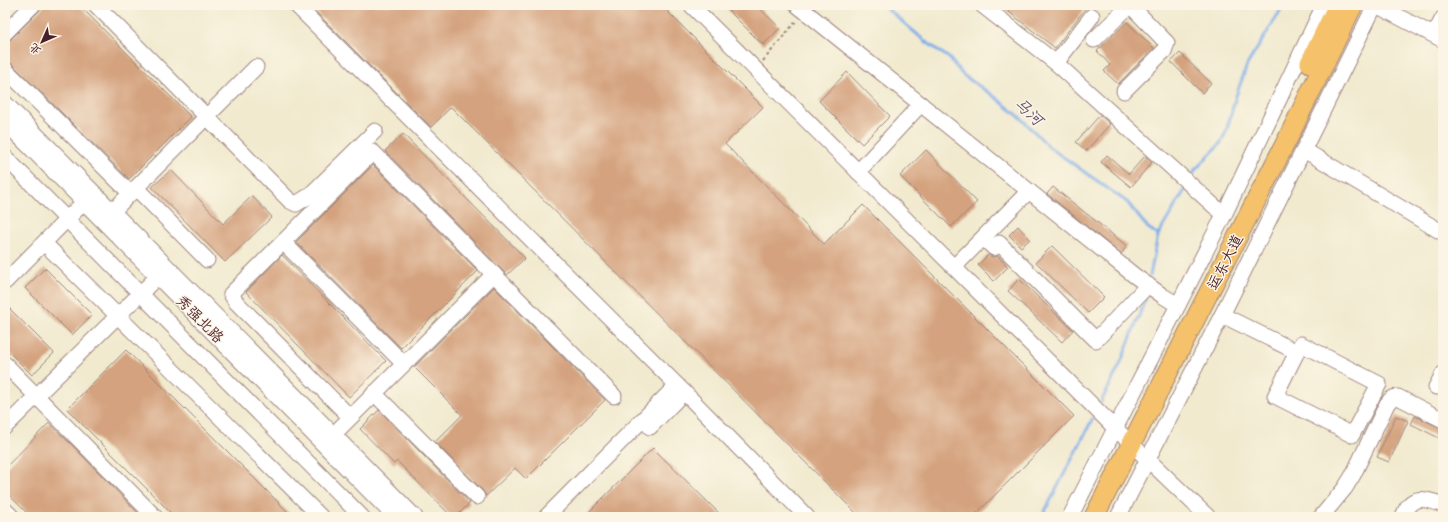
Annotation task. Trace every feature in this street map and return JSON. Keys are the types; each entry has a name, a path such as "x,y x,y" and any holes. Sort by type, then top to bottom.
{"main road":[{"name":"运东大道","path":"1082,517 1260,166 1338,5"},
{"name":"运东大道","path":"1094,517 1124,436 1280,153 1353,5"}],"street":[{"path":"5,33 33,5"},
{"path":"96,5 290,201 296,204 309,196 375,131"},
{"path":"296,5 681,389 807,517"},
{"path":"691,5 1124,436 1208,517"},
{"path":"982,5 1056,63 1224,215"},
{"path":"1094,40 1130,5 1167,43 1164,51 1124,91"},
{"path":"1070,517 1124,436 1178,305 1224,215 1324,5"},
{"path":"1118,517 1149,460 1222,315 1375,5 1439,38 1443,18"},
{"path":"801,8 1148,285 1178,305"},
{"path":"1056,63 1092,16"},
{"path":"5,103 104,220 256,67"},
{"path":"5,69 207,260"},
{"path":"858,172 922,104"},
{"name":"秀强北路","path":"5,122 81,205"},
{"name":"秀强北路","path":"5,135 81,205 104,220 325,443 395,517"},
{"path":"1304,150 1443,233"},
{"path":"350,417 236,302 231,294 372,152 614,396"},
{"path":"5,157 362,517"},
{"path":"954,267 1029,191"},
{"path":"5,282 81,205"},
{"name":"秀强北路","path":"104,220 151,283 325,443 383,517"},
{"path":"983,238 994,248 999,242 1096,340 1148,285"},
{"path":"283,242 404,364"},
{"path":"44,243 321,517"},
{"path":"415,517 325,443 494,274"},
{"path":"5,426 151,283"},
{"path":"1222,315 1297,352"},
{"path":"1301,344 1379,384 1352,435 1275,396 1297,352 1301,344"},
{"path":"5,364 155,517"},
{"path":"1436,387 1443,374"},
{"path":"546,517 681,389"},
{"path":"560,517 681,389"},
{"path":"374,393 477,497"},
{"path":"1321,517 1353,476 1387,404 1394,397 1443,420"},
{"path":"1403,517 1405,509 1411,502 1419,499 1427,499 1443,504"},
{"path":"5,510 12,517"}],"path":[{"path":"756,70 801,8"}],"building":[{"path":"45,5 79,5 191,117 129,179 5,57 5,45"},
{"path":"309,5 661,5 763,107 725,144 824,244 863,205 1074,416 973,517 860,517 451,107 431,127"},
{"path":"723,5 756,5 780,28 763,45"},
{"path":"1000,5 1088,5 1055,48"},
{"path":"1127,22 1154,48 1118,84 1104,71 1110,65 1097,51"},
{"path":"1180,53 1211,83 1202,93 1171,62"},
{"path":"847,72 890,116 862,144 819,101"},
{"path":"1100,115 1110,124 1086,151 1076,142"},
{"path":"403,134 525,258 507,275 385,151"},
{"path":"926,150 977,202 951,227 900,176"},
{"path":"1107,155 1129,174 1145,156 1152,162 1131,187 1101,162"},
{"path":"373,165 478,271 401,348 296,242"},
{"path":"171,170 223,224 252,196 272,217 225,262 152,187"},
{"path":"1053,187 1127,246 1121,254 1047,194"},
{"path":"1018,226 1030,239 1021,247 1009,235"},
{"path":"1052,246 1104,297 1088,313 1036,262"},
{"path":"282,255 386,361 349,397 246,292"},
{"path":"988,255 992,257 998,256 1008,267 994,281 978,265"},
{"path":"45,268 92,315 72,335 25,288"},
{"path":"1019,279 1073,330 1062,342 1008,291"},
{"path":"494,287 605,400 526,479 515,468 486,496 483,491 435,442 462,415 414,367"},
{"path":"5,304 54,353 32,375 5,348"},
{"path":"126,350 293,517 175,517 67,409"},
{"path":"379,410 470,503 456,517 452,517 397,461 394,464 360,429"},
{"path":"1396,416 1408,421 1389,462 1377,457"},
{"path":"1415,416 1443,429 1443,440 1411,424"},
{"path":"49,423 142,517 31,517 5,491 5,468"},
{"path":"653,448 723,517 584,517"}],"waterway":[{"name":"马河","path":"883,5 925,41 949,58 963,75 995,97 1021,118 1049,147 1127,202 1147,227 1158,235"},
{"path":"1191,179 1195,170 1220,144 1226,132 1236,96 1247,65 1284,5"},
{"path":"1150,276 1158,235 1186,188"},
{"path":"1101,402 1120,365 1147,295"},
{"path":"1042,517 1093,418"}]}
